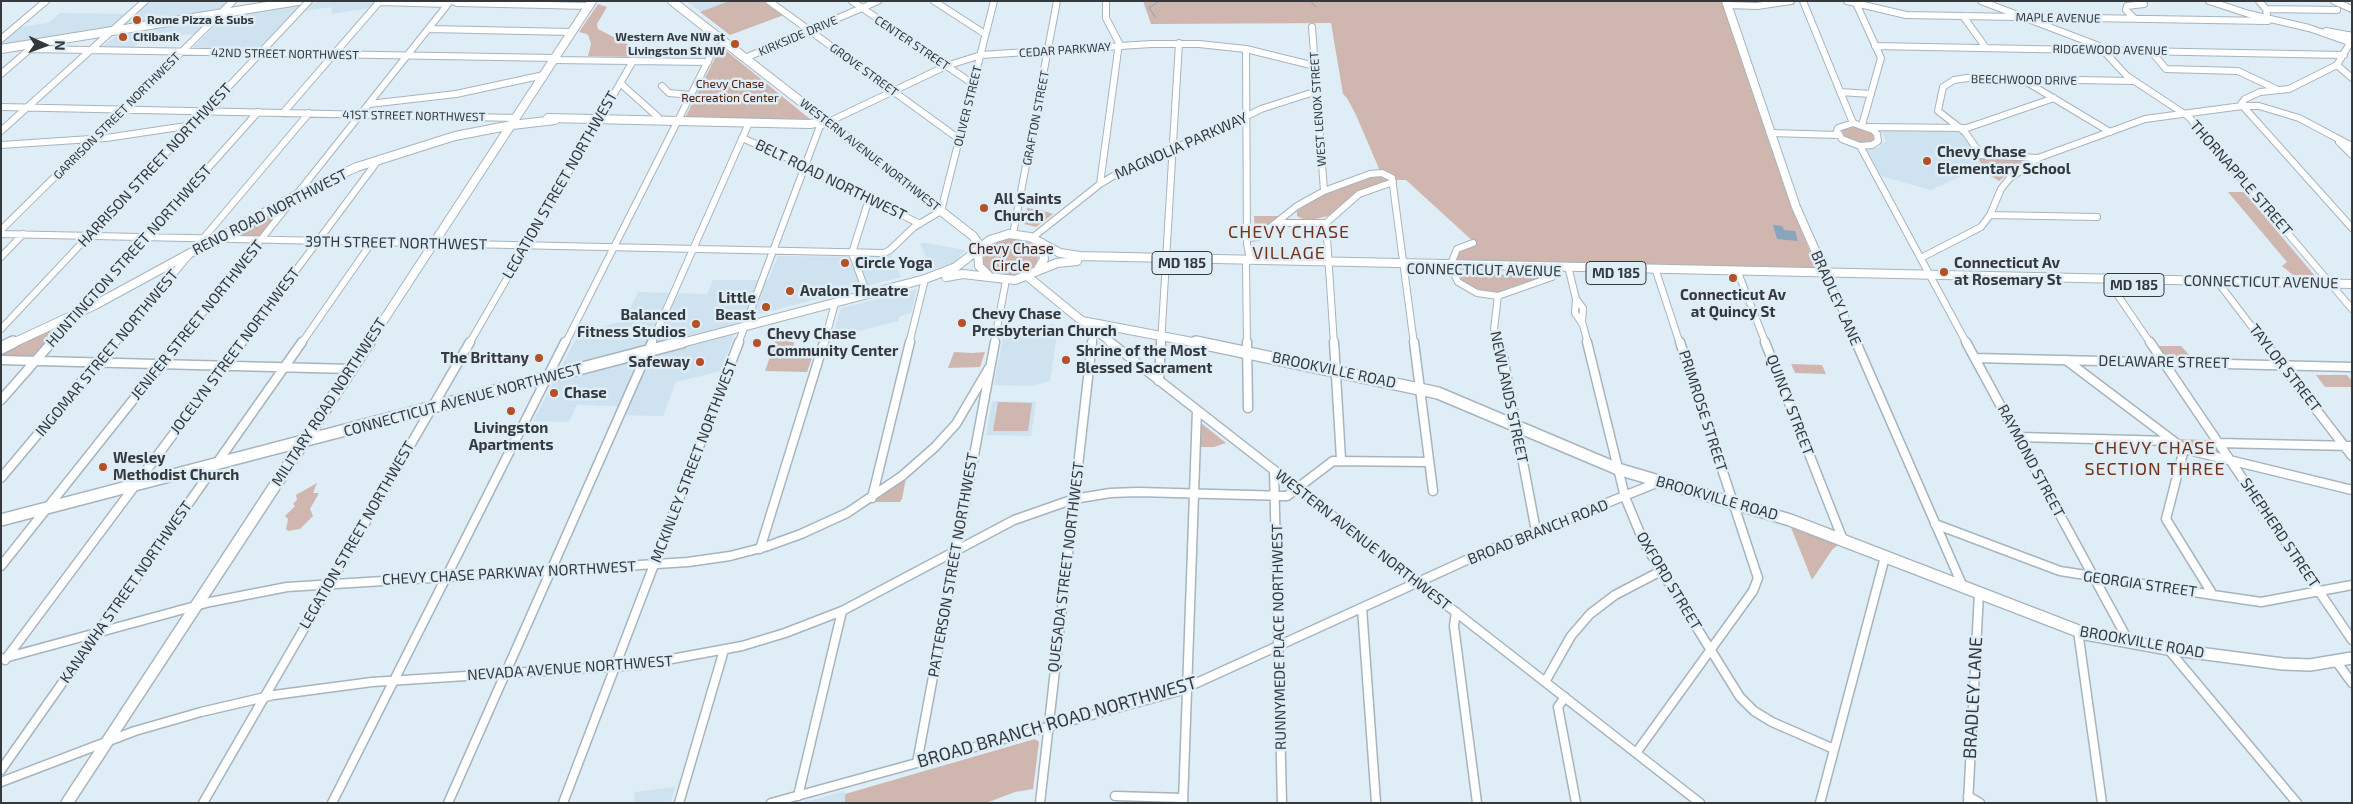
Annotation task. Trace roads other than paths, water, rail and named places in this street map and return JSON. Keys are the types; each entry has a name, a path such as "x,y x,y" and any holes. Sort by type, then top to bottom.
{"main road":[{"path":"1,49 31,46 298,1"},
{"name":"WESTERN AVENUE NORTHWEST","path":"672,1 973,236 979,249"},
{"name":"BRADLEY LANE","path":"1727,3 1796,207 1827,275"},
{"name":"MILITARY ROAD NORTHWEST","path":"67,803 433,244 517,122 544,75 590,4"},
{"path":"599,119 813,124 827,121"},
{"name":"RENO ROAD NORTHWEST","path":"1,348 80,312 333,178 379,159 439,140 517,122 599,119"},
{"path":"973,236 994,238 1014,234 1032,238 1042,243 1044,259 1037,272 1006,280 990,277 979,266 979,249 994,238"},
{"name":"CONNECTICUT AVENUE","path":"1042,243 1057,252 1071,255 1167,260"},
{"name":"CONNECTICUT AVENUE NORTHWEST","path":"925,279 956,267 979,249"},
{"name":"CONNECTICUT AVENUE","path":"1037,272 1057,263 1070,261 1246,260 2219,284 2333,286 2352,284"},
{"name":"CONNECTICUT AVENUE","path":"1452,266 1556,271 1569,269"},
{"name":"CONNECTICUT AVENUE NORTHWEST","path":"1,520 925,279 960,274 990,277"},
{"name":"WESTERN AVENUE NORTHWEST","path":"1027,276 1082,321"},
{"name":"CONNECTICUT AVENUE","path":"2333,286 2352,290"},
{"name":"BROOKVILLE ROAD","path":"1082,321 1248,352 1420,388 1458,400 1618,468 1659,482 1790,520 2078,631 2168,649 2283,664 2310,665 2352,658"}],"street":[{"path":"1,39 46,1"},
{"path":"1,132 145,1"},
{"name":"GARRISON STREET NORTHWEST","path":"1,230 233,1"},
{"name":"HARRISON STREET NORTHWEST","path":"1,329 309,1"},
{"path":"283,113 380,1 590,4"},
{"name":"GROVE STREET","path":"769,1 959,139"},
{"name":"CENTER STREET","path":"852,1 973,84"},
{"name":"KIRKSIDE DRIVE","path":"745,58 878,1"},
{"path":"934,1 986,34"},
{"name":"OLIVER STREET","path":"941,211 994,1"},
{"name":"GRAFTON STREET","path":"1014,234 1058,1"},
{"path":"1100,184 1118,43 1106,18 1106,1"},
{"path":"1727,3 1757,6 1791,1"},
{"path":"1803,1 1853,123"},
{"name":"MAPLE AVENUE","path":"1847,1 1906,15 2266,21 2270,19"},
{"name":"THORNAPPLE STREET","path":"1981,1 2099,46 2116,67 2189,118 2352,309"},
{"path":"2209,1 2270,19 2351,35 2351,43 2336,65 2289,89 2264,91 2251,96 2242,102 2242,106"},
{"path":"2259,1 2270,19"},
{"path":"2334,1 2352,10"},
{"name":"JENIFER STREET NORTHWEST","path":"1,566 451,2"},
{"path":"1855,2 1876,46 1881,62 1871,94 1865,126"},
{"path":"2135,19 2126,10 2127,6 2144,4"},
{"path":"2266,10 2337,10"},
{"path":"1963,16 1986,48"},
{"name":"WEST LENOX STREET","path":"1312,27 1324,191"},
{"path":"2309,28 2351,43"},
{"path":"429,29 572,32"},
{"path":"1159,381 1179,43"},
{"name":"CEDAR PARKWAY","path":"827,121 963,58 980,55 1179,43 1246,49 1315,66"},
{"path":"332,803 708,62 715,50 727,44"},
{"path":"1,74 31,46"},
{"name":"42ND STREET NORTHWEST","path":"31,46 92,50 708,62"},
{"name":"RIDGEWOOD AVENUE","path":"1876,46 2344,55"},
{"path":"1246,49 1247,241 1244,247 1246,260 1248,408"},
{"path":"2150,51 2166,69 2238,71 2279,90"},
{"name":"LEGATION STREET NORTHWEST","path":"203,803 632,61"},
{"path":"2336,65 2352,78"},
{"path":"369,104 456,94 544,75"},
{"name":"BEECHWOOD DRIVE","path":"2018,156 1981,155 1961,128 1938,110 1941,90 1954,80 1967,78 2024,80 2035,83 2134,81"},
{"path":"620,83 658,117 658,120"},
{"path":"2035,83 2054,98 2110,132"},
{"path":"662,86 668,93 691,95"},
{"name":"MAGNOLIA PARKWAY","path":"1032,238 1100,184 1145,159 1173,149 1270,106 1317,91"},
{"path":"1840,92 1871,94"},
{"path":"1838,135 1838,128 1853,123 1865,126 1967,128 2054,98"},
{"path":"2242,106 2352,228"},
{"path":"1921,258 1978,229 1990,215 2000,189 2008,179 2038,158 2145,119 2242,106 2259,106 2299,118 2352,146"},
{"name":"41ST STREET NORTHWEST","path":"1,107 360,114 517,122"},
{"name":"HUNTINGTON STREET NORTHWEST","path":"1,400 258,112"},
{"name":"INGOMAR STREET NORTHWEST","path":"1,478 309,113"},
{"name":"MCKINLEY STREET NORTHWEST","path":"563,803 614,666 655,564 818,128 827,121"},
{"path":"448,803 749,122"},
{"path":"1,146 94,139 193,124"},
{"path":"1771,133 1838,135 1847,142 1860,146 1872,145 1878,141 1877,134 1865,126"},
{"path":"2335,137 2352,154"},
{"name":"BELT ROAD NORTHWEST","path":"742,138 804,166 920,224"},
{"name":"RAYMOND STREET","path":"1860,146 2129,642"},
{"path":"2018,156 2038,158"},
{"path":"2018,156 2030,164"},
{"name":"JOCELYN STREET NORTHWEST","path":"3,661 379,159"},
{"path":"1247,241 1257,238 1291,212 1324,191 1378,173 1390,176 1393,182 1433,491"},
{"path":"1279,222 1326,223 1359,194 1393,182"},
{"path":"867,294 852,253 869,199"},
{"name":"39TH STREET NORTHWEST","path":"1,234 852,253 886,252 920,224 941,211"},
{"path":"1291,212 1296,222"},
{"path":"1990,215 2097,217"},
{"path":"1326,223 1341,460 1429,462"},
{"path":"1,257 23,234"},
{"name":"KANAWHA STREET NORTHWEST","path":"1,770 372,242"},
{"path":"1473,243 1457,249 1453,255 1452,266 1455,278 1465,288 1483,295 1498,296 1552,277 1556,271"},
{"name":"OXFORD STREET","path":"1569,269 1576,299 1575,313 1582,322 1625,496 1640,534 1740,698 1754,711 1772,722 1834,749"},
{"name":"PRIMROSE STREET","path":"1636,753 1753,591 1757,582 1756,568 1656,271"},
{"name":"QUINCY STREET","path":"1739,273 1844,540"},
{"name":"BRADLEY LANE","path":"1827,275 1964,587"},
{"path":"872,498 925,279"},
{"name":"CHEVY CHASE PARKWAY NORTHWEST","path":"3,661 195,607 266,590 330,583 716,559 760,548 815,528 872,498 902,476 932,451 956,424 990,368 1006,280"},
{"name":"SHEPHERD STREET","path":"2108,281 2352,640"},
{"name":"TAYLOR STREET","path":"2219,284 2348,446 2352,456"},
{"name":"NEWLANDS STREET","path":"1498,296 1494,329 1503,357 1536,531"},
{"path":"760,548 835,303"},
{"name":"WESTERN AVENUE NORTHWEST","path":"1082,321 1700,803"},
{"name":"QUESADA STREET NORTHWEST","path":"1040,803 1095,331"},
{"name":"DELAWARE STREET","path":"1975,358 2352,367"},
{"path":"1,360 351,369"},
{"path":"2066,360 2184,449 2352,490"},
{"name":"PATTERSON STREET NORTHWEST","path":"917,763 990,368"},
{"path":"972,400 984,400"},
{"path":"1115,796 1183,800 1197,410"},
{"path":"2018,437 2172,441"},
{"path":"2218,443 2348,446"},
{"path":"2184,449 2166,519 2213,595"},
{"name":"NEVADA AVENUE NORTHWEST","path":"1,782 108,740 188,715 264,697 325,687 394,680 614,666 674,660 724,650 779,635 842,611 1022,516 1074,499 1122,492 1287,496 1327,464 1341,460"},
{"name":"RUNNYMEDE PLACE NORTHWEST","path":"1274,470 1282,803"},
{"name":"BROAD BRANCH ROAD","path":"1418,582 1536,531 1659,482"},
{"name":"GEORGIA STREET","path":"1935,524 2060,571 2095,578 2261,602 2352,585"},
{"path":"1820,803 1885,557"},
{"path":"1545,682 1571,636 1590,614 1615,595 1661,571"},
{"name":"BROAD BRANCH ROAD NORTHWEST","path":"771,803 1187,688 1418,582"},
{"name":"BRADLEY LANE","path":"1968,800 1979,593"},
{"path":"1362,608 1376,803"},
{"path":"798,796 842,611"},
{"path":"1456,612 1454,626 1477,803"},
{"path":"2078,631 2102,803"},
{"path":"2168,649 2297,803"},
{"path":"679,803 724,659 724,650"},
{"path":"2336,662 2352,683"},
{"path":"1565,698 1558,707 1576,803"},
{"path":"1968,800 1980,803"}],"waterway":[{"path":"1153,1 1158,2 1149,8 1156,18"},
{"path":"1310,1 1316,7"}],"place":[{"name":"Rome Pizza & Subs","path":"137,20"},
{"name":"Citibank","path":"123,37"},
{"name":"Western Ave NW at Livingston St NW","path":"735,44"},
{"name":"Chevy Chase Elementary School","path":"1927,161"},
{"name":"All Saints Church","path":"984,208"},
{"name":"Circle Yoga","path":"845,263"},
{"name":"Connecticut Av at Rosemary St","path":"1944,272"},
{"name":"Connecticut Av at Quincy St","path":"1733,278"},
{"name":"Avalon Theatre","path":"790,291"},
{"name":"Little Beast","path":"766,307"},
{"name":"Chevy Chase Presbyterian Church","path":"962,323"},
{"name":"Balanced Fitness Studios","path":"696,324"},
{"name":"Chevy Chase Community Center","path":"757,343"},
{"name":"The Brittany","path":"539,358"},
{"name":"Shrine of the Most Blessed Sacrament","path":"1066,360"},
{"name":"Safeway","path":"700,362"},
{"name":"Chase","path":"554,393"},
{"name":"Livingston Apartments","path":"511,411"},
{"name":"Wesley Methodist Church","path":"103,467"}],"district":[{"name":"CHEVY CHASE VILLAGE","path":"1289,242"},
{"name":"CHEVY CHASE SECTION THREE","path":"2155,458"}],"park label":[{"name":"Chevy Chase Recreation Center","path":"730,91"},
{"name":"Chevy Chase Circle","path":"1011,258"}]}
